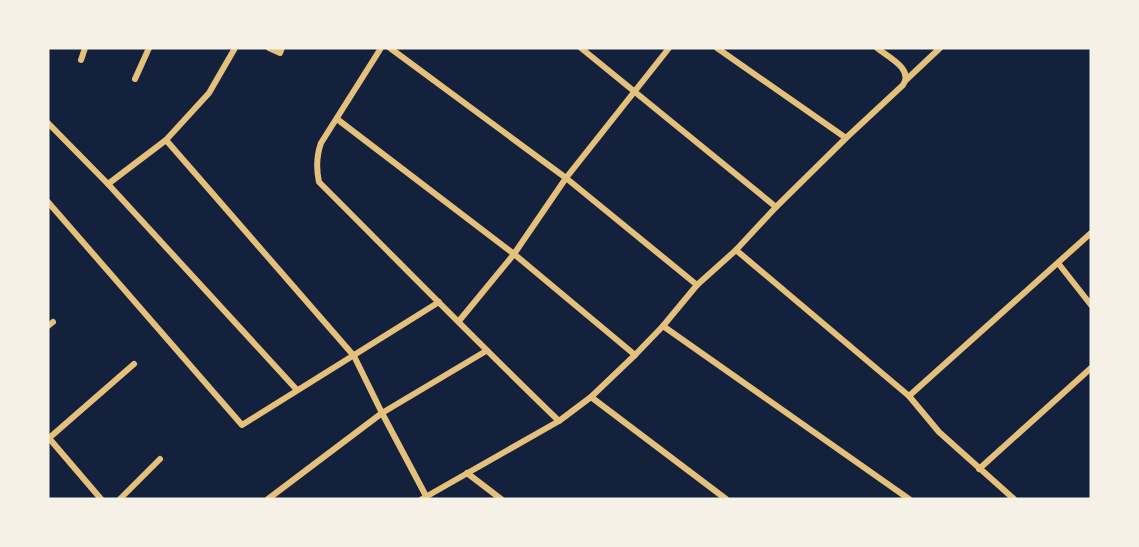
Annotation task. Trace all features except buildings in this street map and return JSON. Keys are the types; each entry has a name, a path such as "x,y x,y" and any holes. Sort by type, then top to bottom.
{"street":[{"path":"81,60 86,48"},
{"path":"135,79 149,48"},
{"path":"108,184 166,140 209,93 235,48"},
{"path":"269,48 280,53 282,48"},
{"path":"381,48 321,143 316,158 319,182 559,422"},
{"path":"390,48 566,178 697,285"},
{"path":"581,48 776,207"},
{"path":"459,321 514,254 566,178 669,48"},
{"path":"717,48 846,138"},
{"path":"877,48 901,67 906,74 906,80"},
{"path":"166,140 354,356 424,497 559,422 591,397 663,326 697,285 736,250 776,207 940,48"},
{"path":"337,119 514,254 635,355"},
{"path":"48,123 108,184 297,390"},
{"path":"48,202 242,425 439,302"},
{"path":"909,396 1091,233"},
{"path":"736,250 909,396 939,432 1014,499"},
{"path":"1058,263 1091,305"},
{"path":"663,326 909,499"},
{"path":"268,499 382,413 486,351"},
{"path":"101,499 48,438 134,364"},
{"path":"980,469 1091,368"},
{"path":"591,397 726,499"},
{"path":"120,499 160,459"},
{"path":"467,473 501,499"}]}
